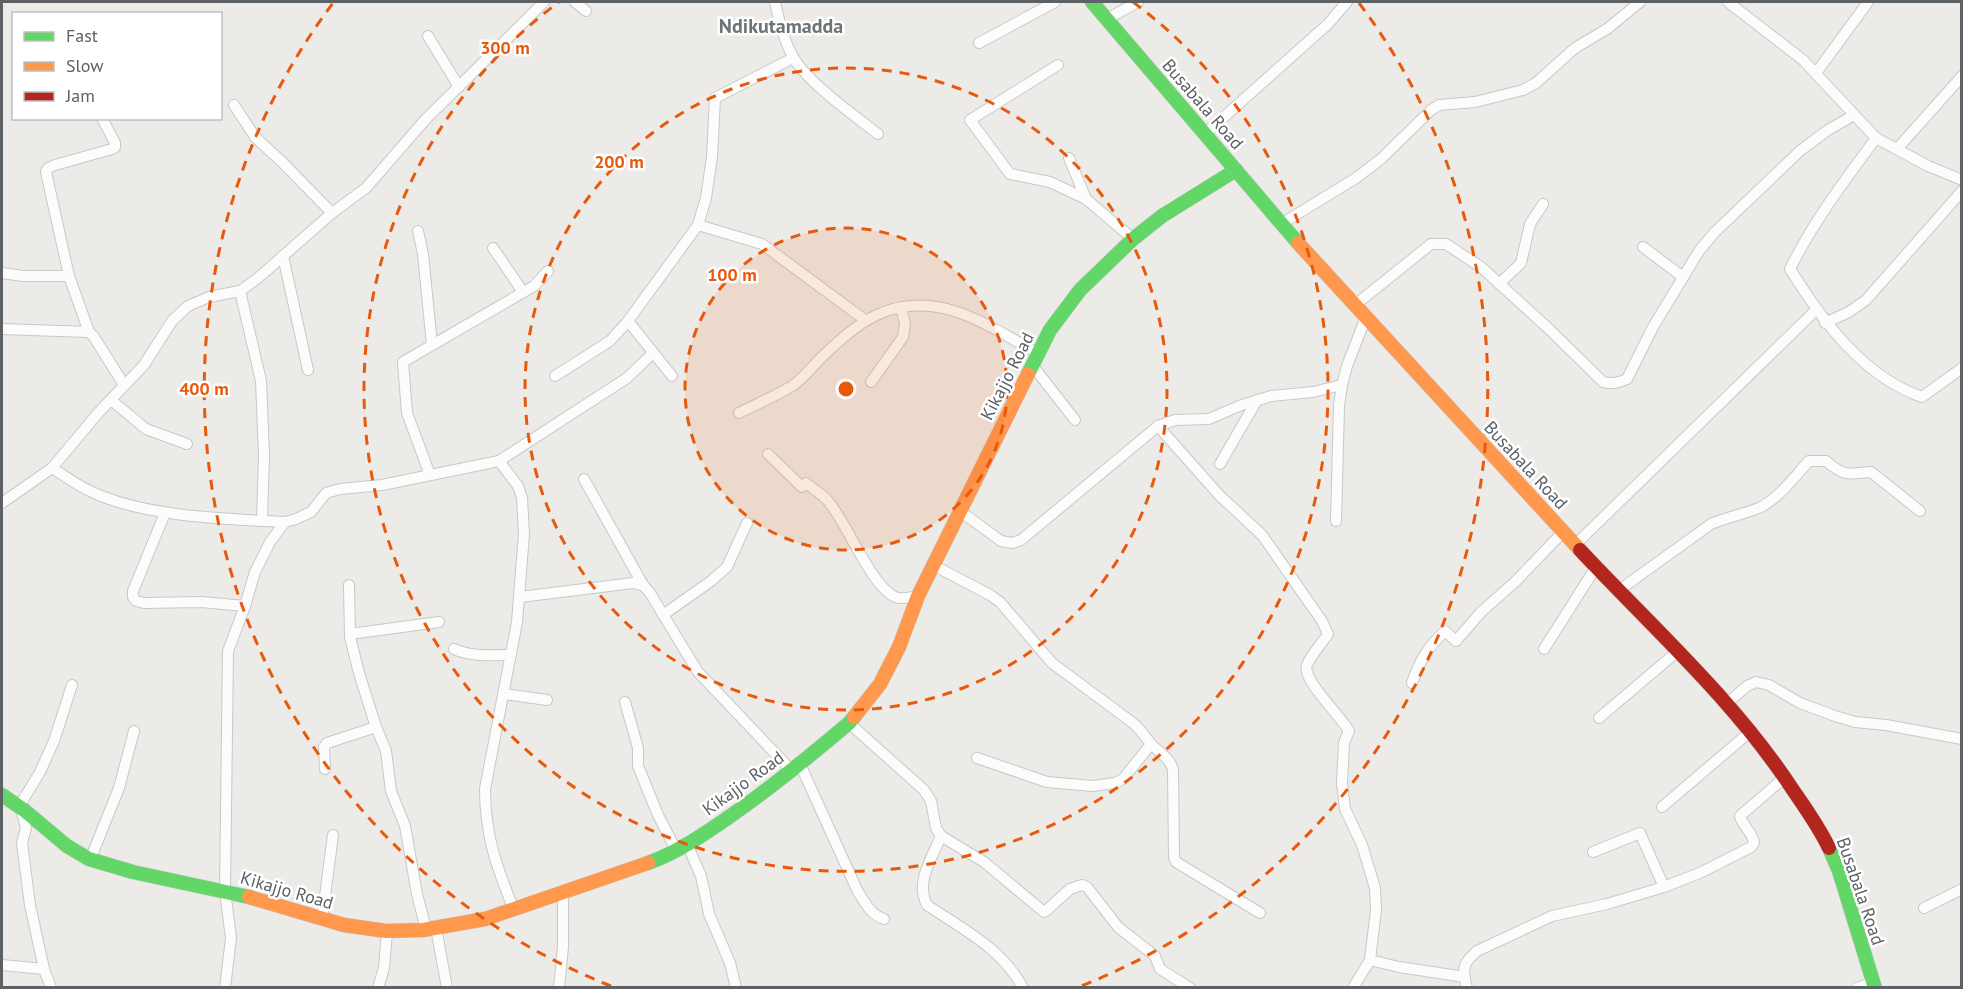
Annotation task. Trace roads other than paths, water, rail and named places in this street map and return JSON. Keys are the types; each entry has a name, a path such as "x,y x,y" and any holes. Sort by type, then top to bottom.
{"street":[{"path":"2,503 52,468 144,365 172,321 188,306 210,297 240,291 332,213 366,188 425,120 544,2"},
{"path":"575,2 586,11"},
{"path":"775,2 780,26 793,58 805,74 878,134"},
{"path":"979,43 1055,2"},
{"name":"Busabala Road","path":"1092,2 1281,224 1575,545 1678,651 1750,731 1785,777 1821,831 1839,871 1874,985"},
{"path":"1107,19 1138,2"},
{"path":"1206,134 1329,24 1347,2"},
{"path":"1281,224 1356,178 1381,159 1439,105 1475,102 1530,87 1549,73 1575,48 1607,29 1640,2"},
{"path":"1728,2 1803,60 1876,138 1928,166 1962,180"},
{"path":"1816,74 1869,2"},
{"path":"428,36 459,87"},
{"path":"555,376 610,341 628,321 698,225 706,198 712,157 715,98 793,58"},
{"path":"1058,65 970,120 1010,174 1050,182 1086,199 1133,239"},
{"path":"1897,149 1962,76"},
{"path":"234,105 255,137 332,213"},
{"path":"1355,305 1431,244 1446,244 1481,267 1603,382 1612,384 1627,379 1653,327 1698,251 1792,158 1828,130 1854,115"},
{"path":"103,120 115,142 115,147 55,165 48,168 46,172 69,276 88,332 94,337 124,386"},
{"path":"1876,138 1836,192 1797,253 1790,269 1825,323 1884,378 1903,390 1922,397 1962,368"},
{"path":"1069,159 1086,199"},
{"name":"Kikajjo Road","path":"2,795 20,805 75,852 90,860 225,891 322,919 387,932 431,928 485,919 638,867 681,847 772,787 849,723 880,684 899,647 918,596 1050,330 1080,290 1133,239 1162,216 1236,170"},
{"path":"1825,323 1850,312 1866,300 1962,191"},
{"path":"1500,284 1521,263 1530,224 1544,204"},
{"path":"698,225 762,244 865,320"},
{"path":"418,231 423,254 432,345"},
{"path":"1643,247 1683,277"},
{"path":"493,248 523,292"},
{"path":"283,256 308,370"},
{"path":"430,476 407,413 403,362 534,286 548,271"},
{"path":"2,273 23,276 69,276"},
{"path":"240,291 261,381 264,455 262,521"},
{"path":"739,413 794,385 844,335 875,314 901,307 926,306 948,309 967,316 1035,359 1075,420"},
{"path":"872,382 903,337 905,324 901,307"},
{"path":"1575,545 1816,310"},
{"path":"1336,521 1339,406 1342,385 1366,317"},
{"path":"628,321 652,354 672,376"},
{"path":"2,329 88,332"},
{"path":"52,468 91,492 124,504 165,513 285,522 311,512 326,493 340,489 382,485 499,461 627,378 652,354"},
{"path":"960,512 1001,541 1012,543 1021,540 1158,426 1175,420 1209,419 1239,406 1280,394 1313,392 1342,385"},
{"path":"111,400 146,429 187,444"},
{"path":"1220,464 1257,400"},
{"path":"1158,426 1219,495 1262,535 1322,621 1328,634 1306,666 1307,677 1337,713 1348,731 1342,761 1345,809 1362,845 1375,888 1376,910 1370,960 1353,987"},
{"path":"768,454 802,487 806,483 827,499 873,574 887,591 896,598 918,596"},
{"path":"1618,591 1711,524 1761,507 1771,501 1809,461 1826,460 1839,472 1848,474 1871,472 1920,511"},
{"path":"499,461 518,486 522,498 524,534 520,597 512,655 485,789 485,815 495,864 514,910"},
{"path":"584,479 643,585 698,672 796,768 858,892 868,908 877,917 884,919"},
{"path":"165,513 133,591 136,602 201,602 245,606"},
{"path":"225,987 231,938 225,891 228,651 255,572 270,542 285,522"},
{"path":"663,615 727,567 747,523"},
{"path":"1412,683 1419,661 1432,643 1445,632 1456,641 1481,612 1515,582 1563,532"},
{"path":"933,565 1000,602 1052,663 1133,723 1168,759 1172,766 1176,862 1260,913"},
{"path":"1544,649 1596,567"},
{"path":"520,597 633,583 643,585"},
{"path":"349,585 350,634 359,673 386,752 391,791 405,826 417,894 431,928 447,987"},
{"path":"350,634 439,622"},
{"path":"454,648 475,654 512,655"},
{"path":"1599,718 1678,651"},
{"path":"1725,704 1756,681 1800,703 1855,722 1886,725 1962,739"},
{"path":"51,987 44,969 30,905 22,843 26,828 20,805 50,752 72,685"},
{"path":"504,694 547,700"},
{"path":"625,702 639,748 639,766 658,815 701,876 709,914 730,963 736,987"},
{"path":"849,723 924,790 931,801 936,828 941,836 984,862 1044,912 1071,889 1082,885 1087,887 1118,927 1155,956 1160,969 1190,987"},
{"path":"325,769 324,747 327,743 376,727"},
{"path":"90,860 119,788 134,731"},
{"path":"1662,807 1750,731"},
{"path":"977,758 1047,782 1093,786 1123,780 1151,744"},
{"path":"1370,960 1466,982 1463,968 1467,959 1477,951 1552,916 1606,904 1664,887 1702,872 1751,848 1754,837 1743,824 1740,816 1785,777"},
{"path":"1593,852 1640,833 1664,887"},
{"path":"322,919 333,835"},
{"path":"941,836 922,884 923,897 927,905 994,950 1013,971 1023,987"},
{"path":"1924,908 1962,889"},
{"path":"559,987 563,947 562,893"},
{"path":"378,987 384,969 387,932"},
{"path":"2,964 44,969"},
{"path":"1857,987 1874,985"}],"district":[{"name":"Ndikutamadda","path":"781,26"}]}
